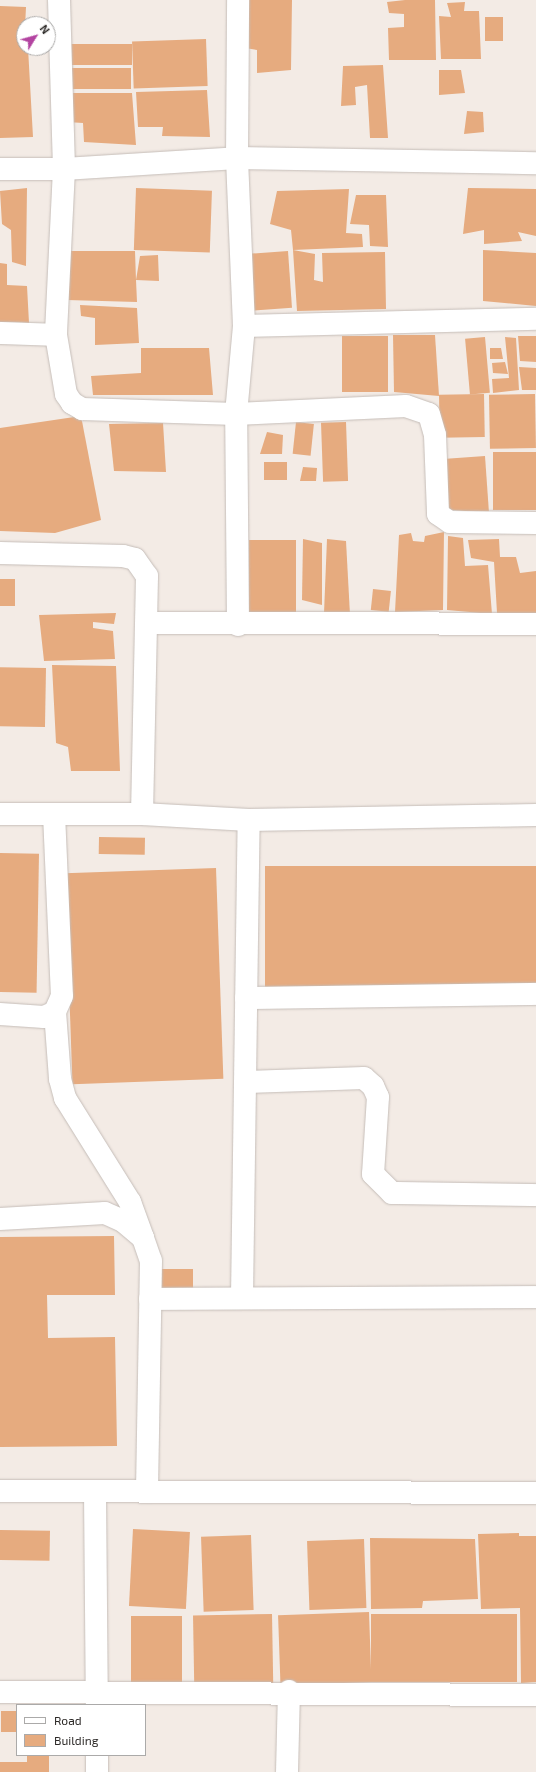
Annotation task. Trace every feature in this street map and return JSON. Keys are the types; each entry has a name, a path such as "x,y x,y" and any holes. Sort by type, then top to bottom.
{"street":[{"path":"59,0 64,169 56,335 66,394 82,409 236,414 406,406 429,414 435,435 438,514 450,522 536,523"},
{"path":"238,0 237,158 244,326 236,414 238,625"},
{"path":"0,169 64,169 237,158 536,163"},
{"path":"244,326 536,319"},
{"path":"0,333 56,335"},
{"path":"0,553 135,559 147,576 149,623 142,814"},
{"path":"149,623 238,625 536,624"},
{"path":"0,814 142,814 249,820 536,815"},
{"path":"54,814 62,996 55,1012 65,1098 130,1202 151,1261 147,1492"},
{"path":"242,1296 247,1082 246,998 249,820"},
{"path":"246,998 536,994"},
{"path":"0,1014 44,1017 55,1012"},
{"path":"247,1082 364,1078 374,1086 378,1097 373,1174 392,1193 536,1195"},
{"path":"0,1219 105,1213 123,1222 143,1238"},
{"path":"150,1299 242,1296 536,1297"},
{"path":"0,1492 536,1493"},
{"path":"95,1492 97,1698"},
{"path":"287,1772 290,1691"},
{"path":"0,1692 97,1698 290,1691 536,1695"},
{"path":"97,1756 97,1772"}],"building":[{"path":"247,0 292,0 291,70 257,73 257,50 245,48"},
{"path":"405,0 435,0 436,60 389,60 388,28 404,27 404,14 389,13 387,2"},
{"path":"465,2 464,11 479,11 481,59 441,59 439,16 451,17 447,3"},
{"path":"0,6 26,7 26,16 16,16 16,56 28,56 33,137 0,138"},
{"path":"485,17 503,17 503,41 485,41"},
{"path":"206,39 208,86 134,89 132,42"},
{"path":"67,44 132,44 132,65 67,65"},
{"path":"383,65 388,138 370,138 367,85 355,87 356,105 341,106 343,66"},
{"path":"65,68 131,68 131,89 65,89"},
{"path":"439,70 461,70 465,93 439,95"},
{"path":"207,90 210,137 162,136 163,127 138,127 136,92"},
{"path":"66,93 132,93 136,145 84,142 83,123 67,122"},
{"path":"467,111 483,112 484,132 464,134"},
{"path":"27,188 26,266 12,262 11,230 2,224 0,191"},
{"path":"136,188 212,191 210,253 134,250"},
{"path":"468,188 536,189 536,236 518,232 522,241 484,244 484,230 463,234"},
{"path":"349,189 346,233 362,234 363,247 293,250 291,230 270,224 277,191"},
{"path":"356,195 386,195 388,247 370,246 369,225 350,224"},
{"path":"293,250 315,254 314,280 323,282 322,253 385,252 386,309 297,311"},
{"path":"483,250 536,253 536,306 483,301"},
{"path":"68,251 135,251 137,302 67,300"},
{"path":"288,251 292,308 251,311 247,254"},
{"path":"158,255 159,281 136,280 140,256"},
{"path":"0,263 7,264 7,285 27,286 29,323 0,322"},
{"path":"80,305 137,308 139,343 95,345 95,318 81,316"},
{"path":"393,335 435,335 439,396 394,392"},
{"path":"342,336 388,336 388,392 342,392"},
{"path":"518,336 536,336 536,362 520,361"},
{"path":"485,337 490,393 470,395 465,339"},
{"path":"505,337 516,338 519,390 493,393 492,379 509,378"},
{"path":"141,348 209,348 213,395 93,395 91,376 141,373"},
{"path":"490,348 501,348 503,359 490,359"},
{"path":"505,362 508,374 493,373 492,363"},
{"path":"519,367 536,368 536,390 522,390"},
{"path":"484,394 485,437 440,438 439,395"},
{"path":"535,394 536,448 490,449 489,395"},
{"path":"81,416 101,520 55,533 0,531 0,428"},
{"path":"296,422 314,424 311,456 293,454"},
{"path":"346,422 348,481 323,482 321,423"},
{"path":"163,423 166,472 114,471 109,424"},
{"path":"267,432 283,435 282,454 260,454"},
{"path":"493,452 536,452 536,510 493,510"},
{"path":"485,456 489,513 441,509 443,459"},
{"path":"264,462 287,462 287,480 264,480"},
{"path":"303,467 317,468 316,481 300,481"},
{"path":"444,532 443,610 395,612 399,535 411,533 413,541 424,542 425,536"},
{"path":"448,536 463,538 465,566 488,565 492,614 447,610"},
{"path":"303,539 322,543 322,605 302,600"},
{"path":"327,539 346,541 350,615 324,613"},
{"path":"499,539 500,557 516,557 520,573 536,571 536,617 497,613 494,562 471,558 468,540"},
{"path":"249,540 296,540 296,612 249,612"},
{"path":"0,579 15,579 15,606 0,606"},
{"path":"373,589 391,591 389,612 371,610"},
{"path":"116,613 114,624 93,622 93,628 113,631 115,659 44,661 39,615"},
{"path":"52,665 116,666 120,771 71,771 68,747 56,743"},
{"path":"0,667 46,668 45,727 0,726"},
{"path":"99,837 145,838 145,855 99,854"},
{"path":"0,853 39,854 37,993 0,992"},
{"path":"265,866 536,866 536,987 265,987"},
{"path":"216,868 223,1079 72,1084 65,873"},
{"path":"114,1236 115,1295 47,1295 48,1338 115,1337 117,1446 0,1447 0,1237"},
{"path":"158,1269 193,1269 193,1290 158,1290"},
{"path":"133,1529 190,1532 186,1609 129,1606"},
{"path":"0,1530 50,1531 49,1561 0,1560"},
{"path":"519,1533 519,1536 536,1536 536,1682 521,1683 520,1608 481,1609 478,1534"},
{"path":"251,1535 254,1610 204,1612 201,1537"},
{"path":"370,1538 475,1539 478,1599 423,1601 422,1608 371,1609"},
{"path":"364,1539 366,1608 309,1610 307,1541"},
{"path":"369,1612 371,1682 280,1685 278,1615"},
{"path":"272,1614 273,1684 194,1685 193,1615"},
{"path":"371,1614 517,1614 517,1682 371,1682"},
{"path":"131,1616 182,1616 182,1682 131,1682"},
{"path":"1,1711 16,1711 16,1732 1,1732"},
{"path":"27,1756 49,1756 49,1772 0,1772 0,1762 27,1762"}]}
